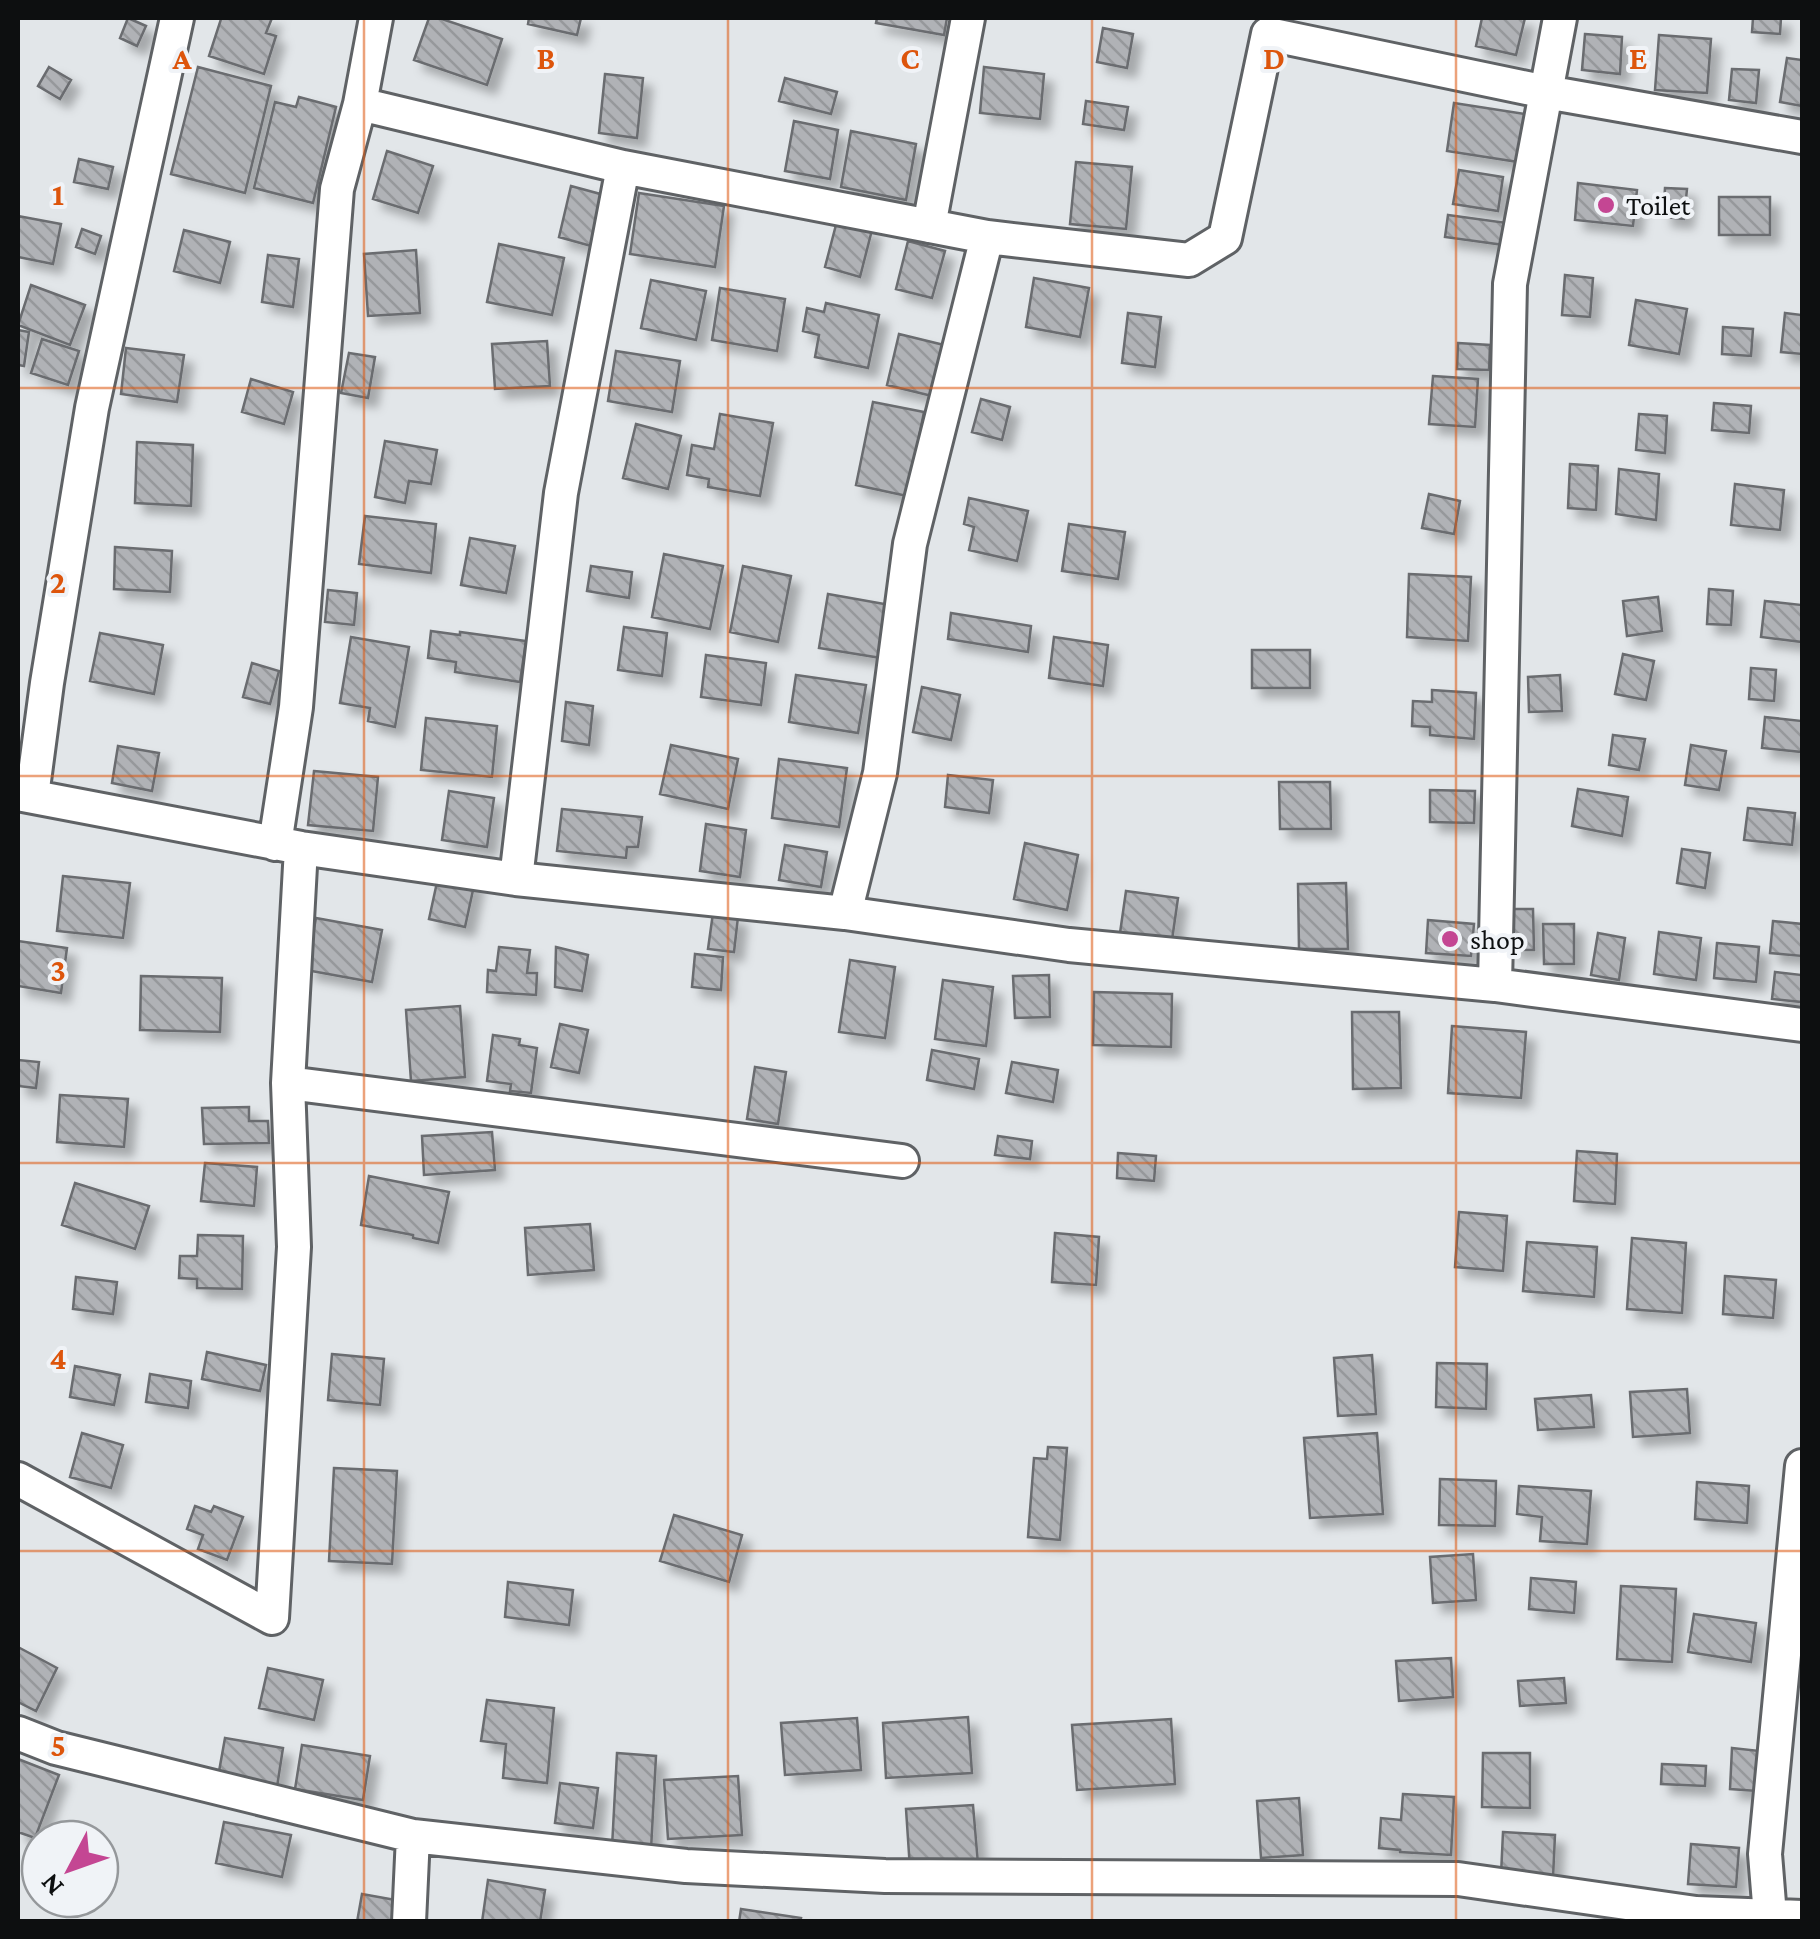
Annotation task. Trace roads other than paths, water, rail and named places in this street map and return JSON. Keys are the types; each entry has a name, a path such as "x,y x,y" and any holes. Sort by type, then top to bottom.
{"street":[{"path":"176,18 92,408 25,795 288,846 516,878 845,913 1069,945 1494,985 1802,1025"},
{"path":"18,1479 272,1618 294,1247 288,1083 288,846 296,707 338,188 360,104 376,18"},
{"path":"929,226 968,18"},
{"path":"1494,985 1510,284 1560,18"},
{"path":"360,104 623,167 987,237 1189,260 1225,238 1269,26 1546,92 1802,137"},
{"path":"516,878 561,493 623,167"},
{"path":"845,913 880,773 910,544 987,237"},
{"path":"288,1083 902,1161"},
{"path":"18,1733 56,1748 413,1836 686,1866 885,1876 1458,1879 1696,1913 1786,1916 1765,1854 1802,1466"},
{"path":"409,1922 413,1836"}],"place":[{"name":"Toilet","path":"1606,205"},
{"name":"shop","path":"1450,939"}]}
